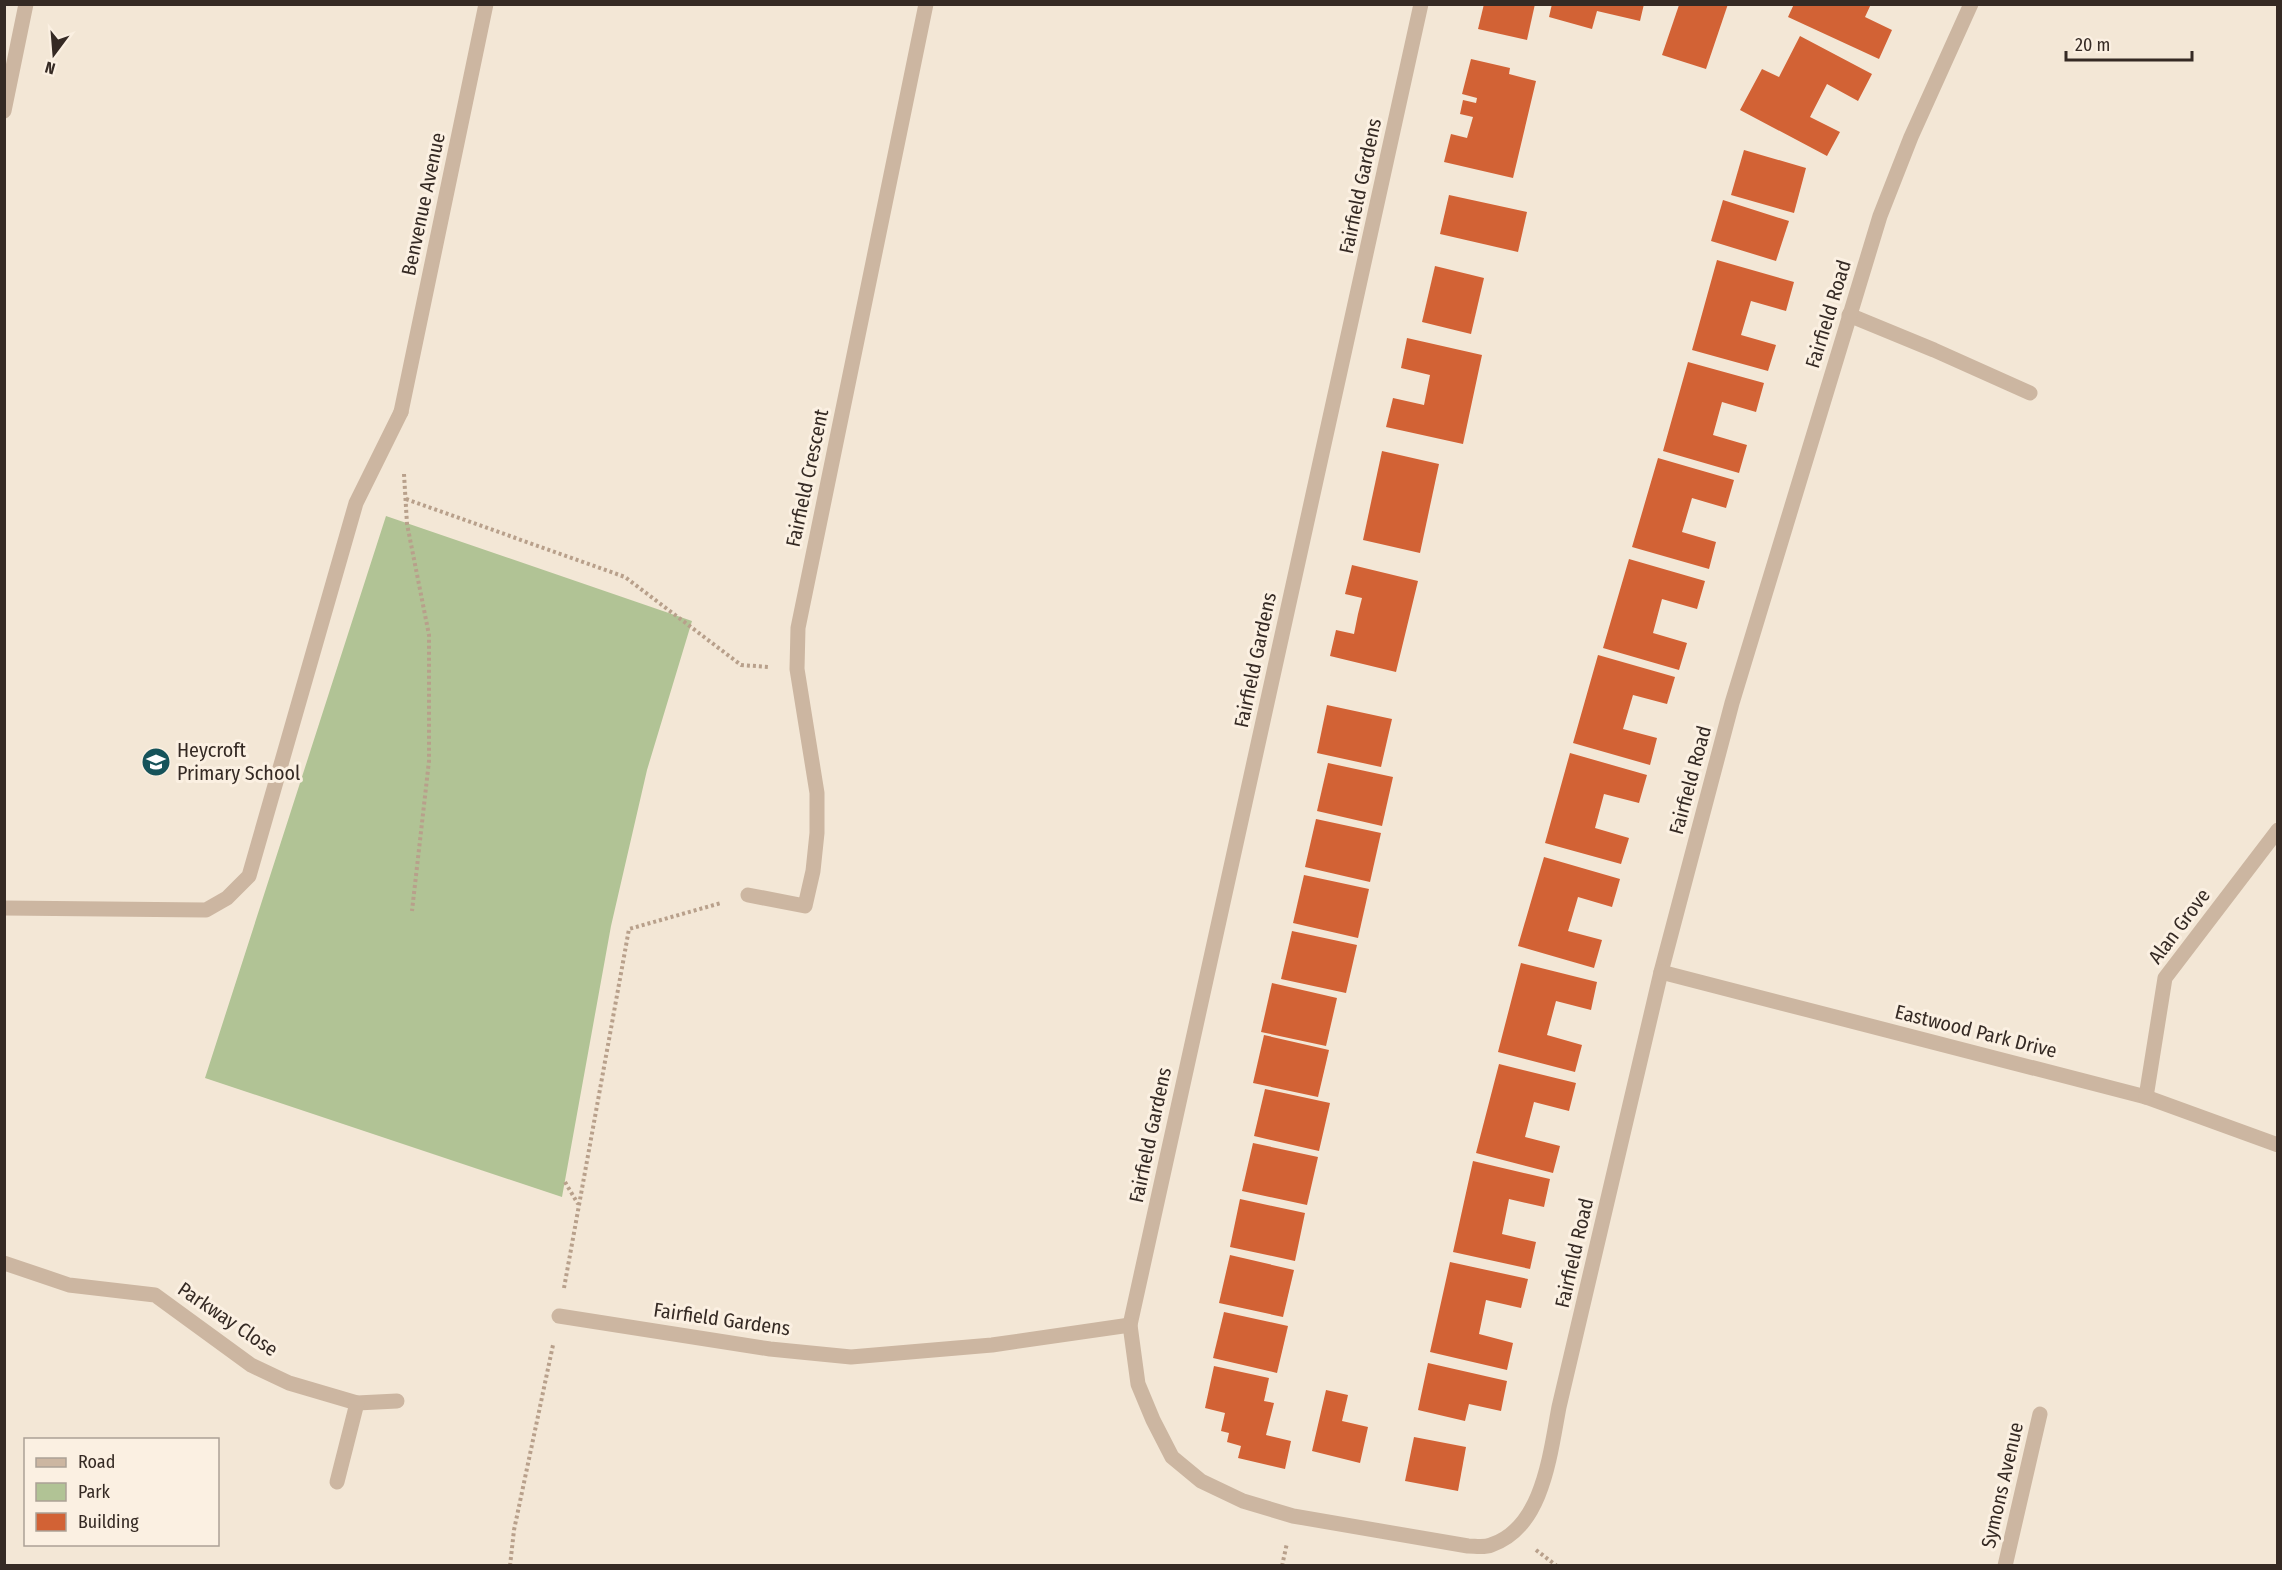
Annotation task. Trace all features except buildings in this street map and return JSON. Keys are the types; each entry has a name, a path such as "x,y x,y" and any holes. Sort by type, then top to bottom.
{"street":[{"path":"4,111 11,48 26,4"},
{"name":"Benvenue Avenue","path":"4,908 206,910 227,898 249,876 356,503 401,412 486,4"},
{"name":"Fairfield Crescent","path":"748,895 805,906 813,871 817,833 817,793 797,669 798,628 926,4"},
{"name":"Fairfield Gardens","path":"1421,4 1130,1325 1138,1384 1153,1420 1173,1457 1201,1481 1243,1501 1293,1516 1468,1546"},
{"name":"Fairfield Road","path":"1468,1546 1489,1546 1513,1534 1534,1505 1546,1472 1559,1407 1661,972 1732,703 1880,216 1903,157 1971,4"},
{"path":"1849,315 2030,393"},
{"name":"Alan Grove","path":"2146,1097 2165,978 2277,830"},
{"name":"Eastwood Park Drive","path":"1661,972 2146,1097 2277,1145"},
{"name":"Parkway Close","path":"4,1263 69,1285 155,1295 251,1365 290,1383 357,1403 397,1401"},
{"name":"Fairfield Gardens","path":"559,1316 770,1349 851,1357 992,1345 1130,1325"},
{"path":"337,1482 357,1403"},
{"name":"Symons Avenue","path":"2005,1566 2040,1414"}],"path":[{"path":"404,466 407,524 429,635 429,761 412,911"},
{"path":"406,498 625,577 741,665 797,669"},
{"path":"510,1566 514,1530 559,1316 629,929 748,895"},
{"path":"565,1182 579,1206"}],"green space":[{"path":"386,516 692,621 647,770 611,926 562,1197 205,1078"}],"place":[{"name":"Heycroft Primary School","path":"156,762"}]}
